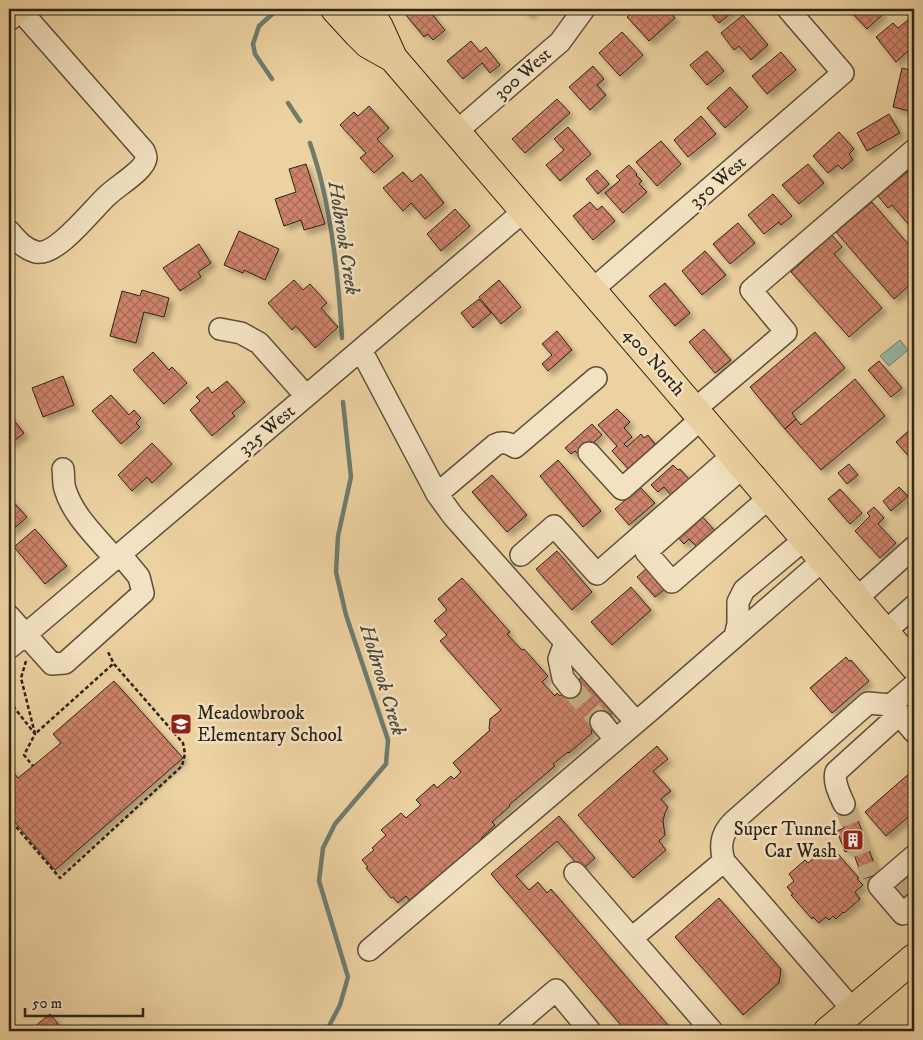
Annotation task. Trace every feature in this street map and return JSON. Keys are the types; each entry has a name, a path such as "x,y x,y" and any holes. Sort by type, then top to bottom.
{"main road":[{"path":"9,16 18,9"},
{"name":"400 North","path":"335,9 368,44 393,58"},
{"name":"400 North","path":"368,9 393,58 914,666"},
{"path":"828,1031 853,1010 911,968"}],"street":[{"path":"9,231 20,243 34,252 41,253 51,249 70,234 110,193 140,168 146,156 144,151 18,9"},
{"name":"300 West","path":"456,132 560,42 584,9"},
{"name":"350 West","path":"592,290 843,74 788,9"},
{"path":"589,453 622,489 698,414 786,332 751,290 914,150"},
{"name":"325 West","path":"20,647 118,557 524,211"},
{"path":"220,329 240,333 259,344 306,396"},
{"path":"361,350 438,494 452,516 636,722"},
{"path":"438,494 495,445 505,442 515,447 596,378"},
{"path":"738,461 646,552 672,582 770,498"},
{"path":"520,555 554,526 597,574 738,461"},
{"path":"9,616 20,647 52,664 65,663 143,594 139,576 80,517 70,503 64,487 63,469"},
{"path":"735,636 738,624 738,602 744,590 805,539"},
{"path":"856,599 914,547"},
{"path":"370,950 823,560"},
{"path":"885,632 914,606"},
{"path":"565,643 559,659 563,678 570,687"},
{"path":"844,804 834,777 836,772 895,710 914,685"},
{"path":"853,1010 724,861 721,850 722,840 726,829 734,821 868,703 895,710 914,732"},
{"path":"601,722 615,740"},
{"path":"632,938 724,861"},
{"path":"575,873 712,1031"},
{"path":"508,1031 556,990 588,1030"}],"path":[{"path":"12,822 60,878 182,766 185,754 183,743 114,664 104,645"},
{"path":"20,647 21,678 35,734"},
{"path":"33,766 24,755 35,734 114,664"},
{"path":"9,701 35,734"}],"shaded area":[{"path":"900,340 908,350 889,366 880,356"}],"building":[{"path":"411,9 432,9 434,11 431,13 445,30 433,40 428,34 424,37 405,14"},
{"path":"522,9 535,9 529,15"},
{"path":"636,9 667,9 675,18 649,41 627,17"},
{"path":"707,9 736,9 719,23"},
{"path":"848,9 878,9 883,14 867,29"},
{"path":"743,15 768,45 751,60 739,46 734,50 721,33"},
{"path":"908,20 914,27 914,56 909,50 896,62 876,37 893,23 898,28"},
{"path":"622,32 643,55 620,76 599,53"},
{"path":"471,41 480,52 486,47 500,65 490,73 482,63 463,79 447,61"},
{"path":"707,51 724,71 707,85 690,65"},
{"path":"781,52 796,70 767,94 752,76"},
{"path":"593,66 604,79 597,85 606,95 590,110 569,87"},
{"path":"902,68 914,71 914,112 893,107"},
{"path":"730,87 748,107 725,128 707,108"},
{"path":"557,99 570,113 525,153 512,139"},
{"path":"369,106 389,128 377,139 393,156 374,173 360,158 366,153 340,125 354,112 358,116"},
{"path":"889,114 900,133 867,151 857,133"},
{"path":"701,116 716,134 688,157 674,140"},
{"path":"568,127 591,154 560,181 546,165 564,150 554,139"},
{"path":"839,132 854,149 849,154 853,160 842,169 838,165 828,173 813,156"},
{"path":"661,141 681,164 657,186 636,162"},
{"path":"306,164 325,224 304,230 301,220 284,226 275,199 296,192 289,169"},
{"path":"808,164 824,183 799,204 782,185"},
{"path":"629,165 642,181 639,184 647,192 623,213 605,193 620,180 616,176"},
{"path":"914,166 914,231 892,205 888,208 878,196"},
{"path":"597,170 609,184 598,194 586,179"},
{"path":"403,172 412,182 421,174 444,203 425,219 411,203 403,211 383,188"},
{"path":"773,194 792,216 781,225 779,222 764,234 748,215"},
{"path":"590,202 597,210 602,206 615,221 593,240 573,216"},
{"path":"872,202 914,251 914,281 894,299 836,232"},
{"path":"455,209 470,226 441,251 427,234"},
{"path":"738,223 755,243 730,264 713,244"},
{"path":"239,231 279,249 265,280 244,270 243,273 224,265"},
{"path":"832,235 842,247 834,254 882,308 849,337 791,272"},
{"path":"199,244 211,263 198,272 201,277 180,291 163,268"},
{"path":"705,251 726,275 702,295 682,271"},
{"path":"294,280 303,290 310,284 327,303 321,308 338,327 315,348 296,326 292,330 268,303"},
{"path":"499,280 521,307 501,324 479,297"},
{"path":"665,283 690,313 675,326 649,296"},
{"path":"142,290 169,298 164,317 144,312 136,343 110,336 122,291 140,296"},
{"path":"479,299 491,313 473,328 461,313"},
{"path":"704,329 731,360 715,373 689,342"},
{"path":"557,331 572,350 548,371 542,364 552,355 542,344"},
{"path":"815,332 845,368 792,413 796,419 785,429 750,387"},
{"path":"153,352 169,370 172,367 187,383 164,404 133,370"},
{"path":"879,361 902,388 891,397 868,370"},
{"path":"63,376 74,405 43,417 32,388"},
{"path":"855,379 885,416 821,470 785,429 796,419 801,425"},
{"path":"227,381 245,402 232,413 235,416 212,436 190,410 200,401 196,397 208,387 212,393"},
{"path":"111,395 129,415 134,410 141,418 136,423 140,427 121,444 92,411"},
{"path":"617,409 630,422 624,428 632,437 624,444 627,447 641,434 644,438 648,435 656,445 632,473 612,451 617,446 598,425"},
{"path":"9,414 24,433 9,445"},
{"path":"592,424 602,435 579,455 575,451 571,454 565,448"},
{"path":"914,426 914,462 896,442"},
{"path":"152,443 172,464 152,483 147,477 132,491 118,475"},
{"path":"558,460 601,511 583,527 540,476"},
{"path":"849,464 858,475 847,484 838,473"},
{"path":"673,465 678,470 680,469 689,479 671,495 664,487 658,492 651,485"},
{"path":"492,475 527,515 507,532 472,492"},
{"path":"640,487 655,503 629,525 615,509"},
{"path":"899,487 908,496 891,511 883,501"},
{"path":"840,489 862,513 850,524 828,499"},
{"path":"9,497 27,517 9,533"},
{"path":"874,507 884,518 878,524 896,543 880,558 855,531 870,516 867,513"},
{"path":"700,514 716,532 698,548 689,539 684,544 676,535"},
{"path":"35,529 67,566 45,584 14,547"},
{"path":"557,551 592,592 572,610 536,569"},
{"path":"647,568 665,589 655,597 637,577"},
{"path":"462,578 510,632 507,634 522,650 524,649 548,676 542,682 555,696 557,693 560,696 583,676 614,711 569,753 553,764 555,766 492,822 495,825 481,838 484,842 411,902 406,896 398,903 393,897 391,898 366,868 368,867 362,860 374,850 372,848 386,835 381,830 401,813 406,818 421,805 416,800 434,784 437,788 451,776 454,779 461,772 453,763 490,730 490,719 501,710 440,641 447,635 434,621 447,610 438,599"},
{"path":"631,587 651,610 612,645 591,622"},
{"path":"846,657 849,661 851,660 869,681 832,713 810,688"},
{"name":"Meadowbrook Elementary School","path":"114,681 183,758 55,870 9,815 9,767 18,778 61,743 53,734"},
{"path":"657,746 668,759 653,771 671,791 661,799 668,807 663,821 665,835 659,841 666,850 633,878 578,815"},
{"path":"911,772 914,776 914,812 886,836 865,812"},
{"name":"Super Tunnel Car Wash","path":"851,802 878,874 863,879 852,849 845,852 837,831 844,828 837,807"},
{"path":"559,816 595,858 582,870 557,841 516,876 529,890 538,882 547,893 551,889 673,1031 626,1031 491,874"},
{"path":"831,849 836,855 838,854 863,885 855,892 860,899 844,913 836,919 833,916 829,920 826,917 819,923 813,917 812,919 791,895 793,894 787,887 794,881 789,874 805,860 808,863 820,853 824,856"},
{"path":"914,871 914,896 907,902 895,888"},
{"path":"719,898 781,969 779,983 743,1015 675,937"},
{"path":"50,1014 64,1031 29,1031"}],"waterway":[{"path":"272,79 255,54 253,44 259,26 278,9"},
{"path":"288,103 300,121"},
{"name":"Holbrook Creek","path":"310,143 321,180 333,239 342,338"},
{"name":"Holbrook Creek","path":"329,1031 329,1026 340,1005 348,977 319,881 323,848 335,824 386,764 388,740 346,615 336,572 338,536 351,477 343,402"}],"tunnel":[{"path":"570,687 601,722"},
{"path":"844,804 871,876"},
{"path":"898,885 910,900"}],"place":[{"name":"Meadowbrook Elementary School","path":"181,724"},
{"name":"Super Tunnel Car Wash","path":"853,840"}]}
